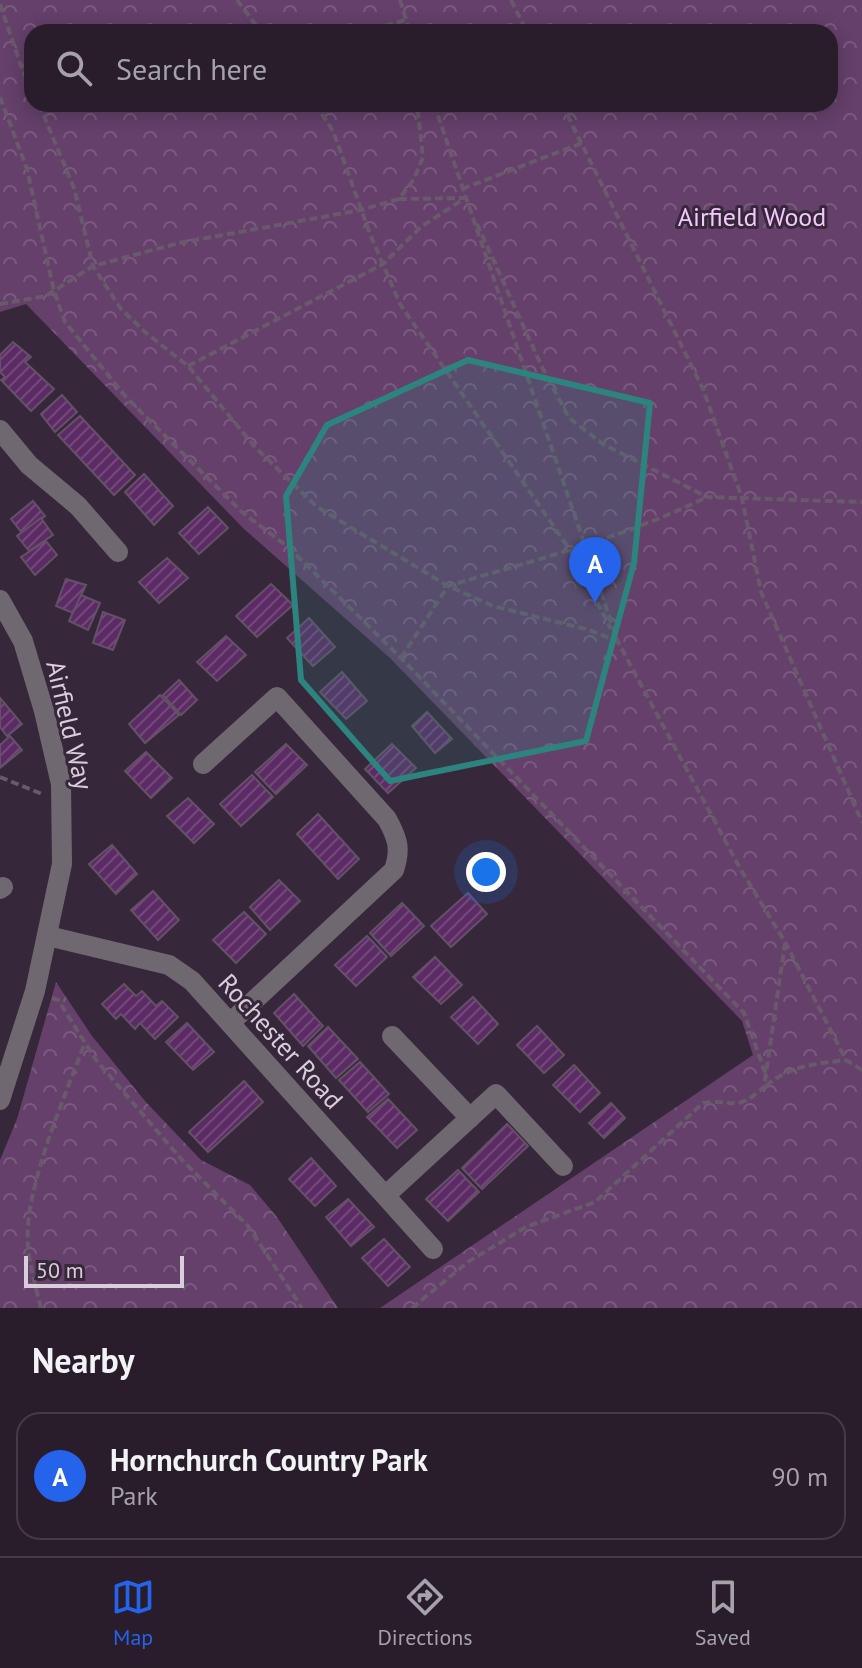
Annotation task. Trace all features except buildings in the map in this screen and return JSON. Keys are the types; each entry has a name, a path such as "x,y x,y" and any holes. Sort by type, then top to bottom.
{"street":[{"path":"0,430 29,465 78,506 118,552"},
{"name":"Airfield Way","path":"0,600 23,641 44,711 61,784 62,864 35,991 0,1100"},
{"path":"203,764 277,697 387,819 399,840 399,855 394,870 231,1022"},
{"name":"Rochester Road","path":"48,936 169,965 192,981 433,1249"},
{"path":"392,1036 470,1118"},
{"path":"386,1195 496,1094 563,1166"}],"path":[{"path":"237,0 255,24"},
{"path":"400,0 407,24"},
{"path":"511,0 523,24"},
{"path":"0,4 24,68"},
{"path":"391,24 406,20"},
{"path":"0,97 27,169 54,291 65,322 126,397 242,512 288,547 401,658 744,1013 767,1078"},
{"path":"42,112 74,188 93,266 121,309 188,366 255,447 317,507 448,586 493,606 589,630 618,642"},
{"path":"320,112 333,131 361,210 400,304 570,550 741,870 785,942 846,1060 862,1070"},
{"path":"399,199 414,179 423,157 418,112"},
{"path":"437,112 618,642"},
{"path":"566,112 703,389 742,498 761,592 862,822"},
{"path":"462,189 582,143"},
{"path":"0,304 46,296 93,266 179,243 361,210 399,199 465,198"},
{"path":"188,366 383,264 421,227 465,198"},
{"path":"465,198 541,365 569,418 603,444 707,497 862,502"},
{"path":"401,658 448,586 666,518 707,497"},
{"path":"0,777 61,802"},
{"path":"764,1087 785,942"},
{"path":"35,991 58,1000 85,1045 182,1160 248,1226 302,1308"},
{"path":"41,1308 28,1244 34,1192 52,1131 85,1045"},
{"path":"412,1308 468,1262 526,1227 595,1202 703,1103 717,1101 734,1105 748,1102 780,1073 807,1065 846,1060"}],"highlighted area":[{"path":"468,360 650,403 634,563 586,741 390,781 301,680 286,496 327,425"}],"green space":[{"name":"Airfield Wood","path":"0,0 862,0 862,1308 380,1308 753,1055 742,1021 390,658 244,529 26,304 0,312"},
{"path":"56,982 92,1036 145,1101 201,1160 250,1185 277,1217 338,1308 0,1308 0,1160 17,1119"}],"place":[{"name":"Hornchurch Country Park","path":"595,603"}]}
